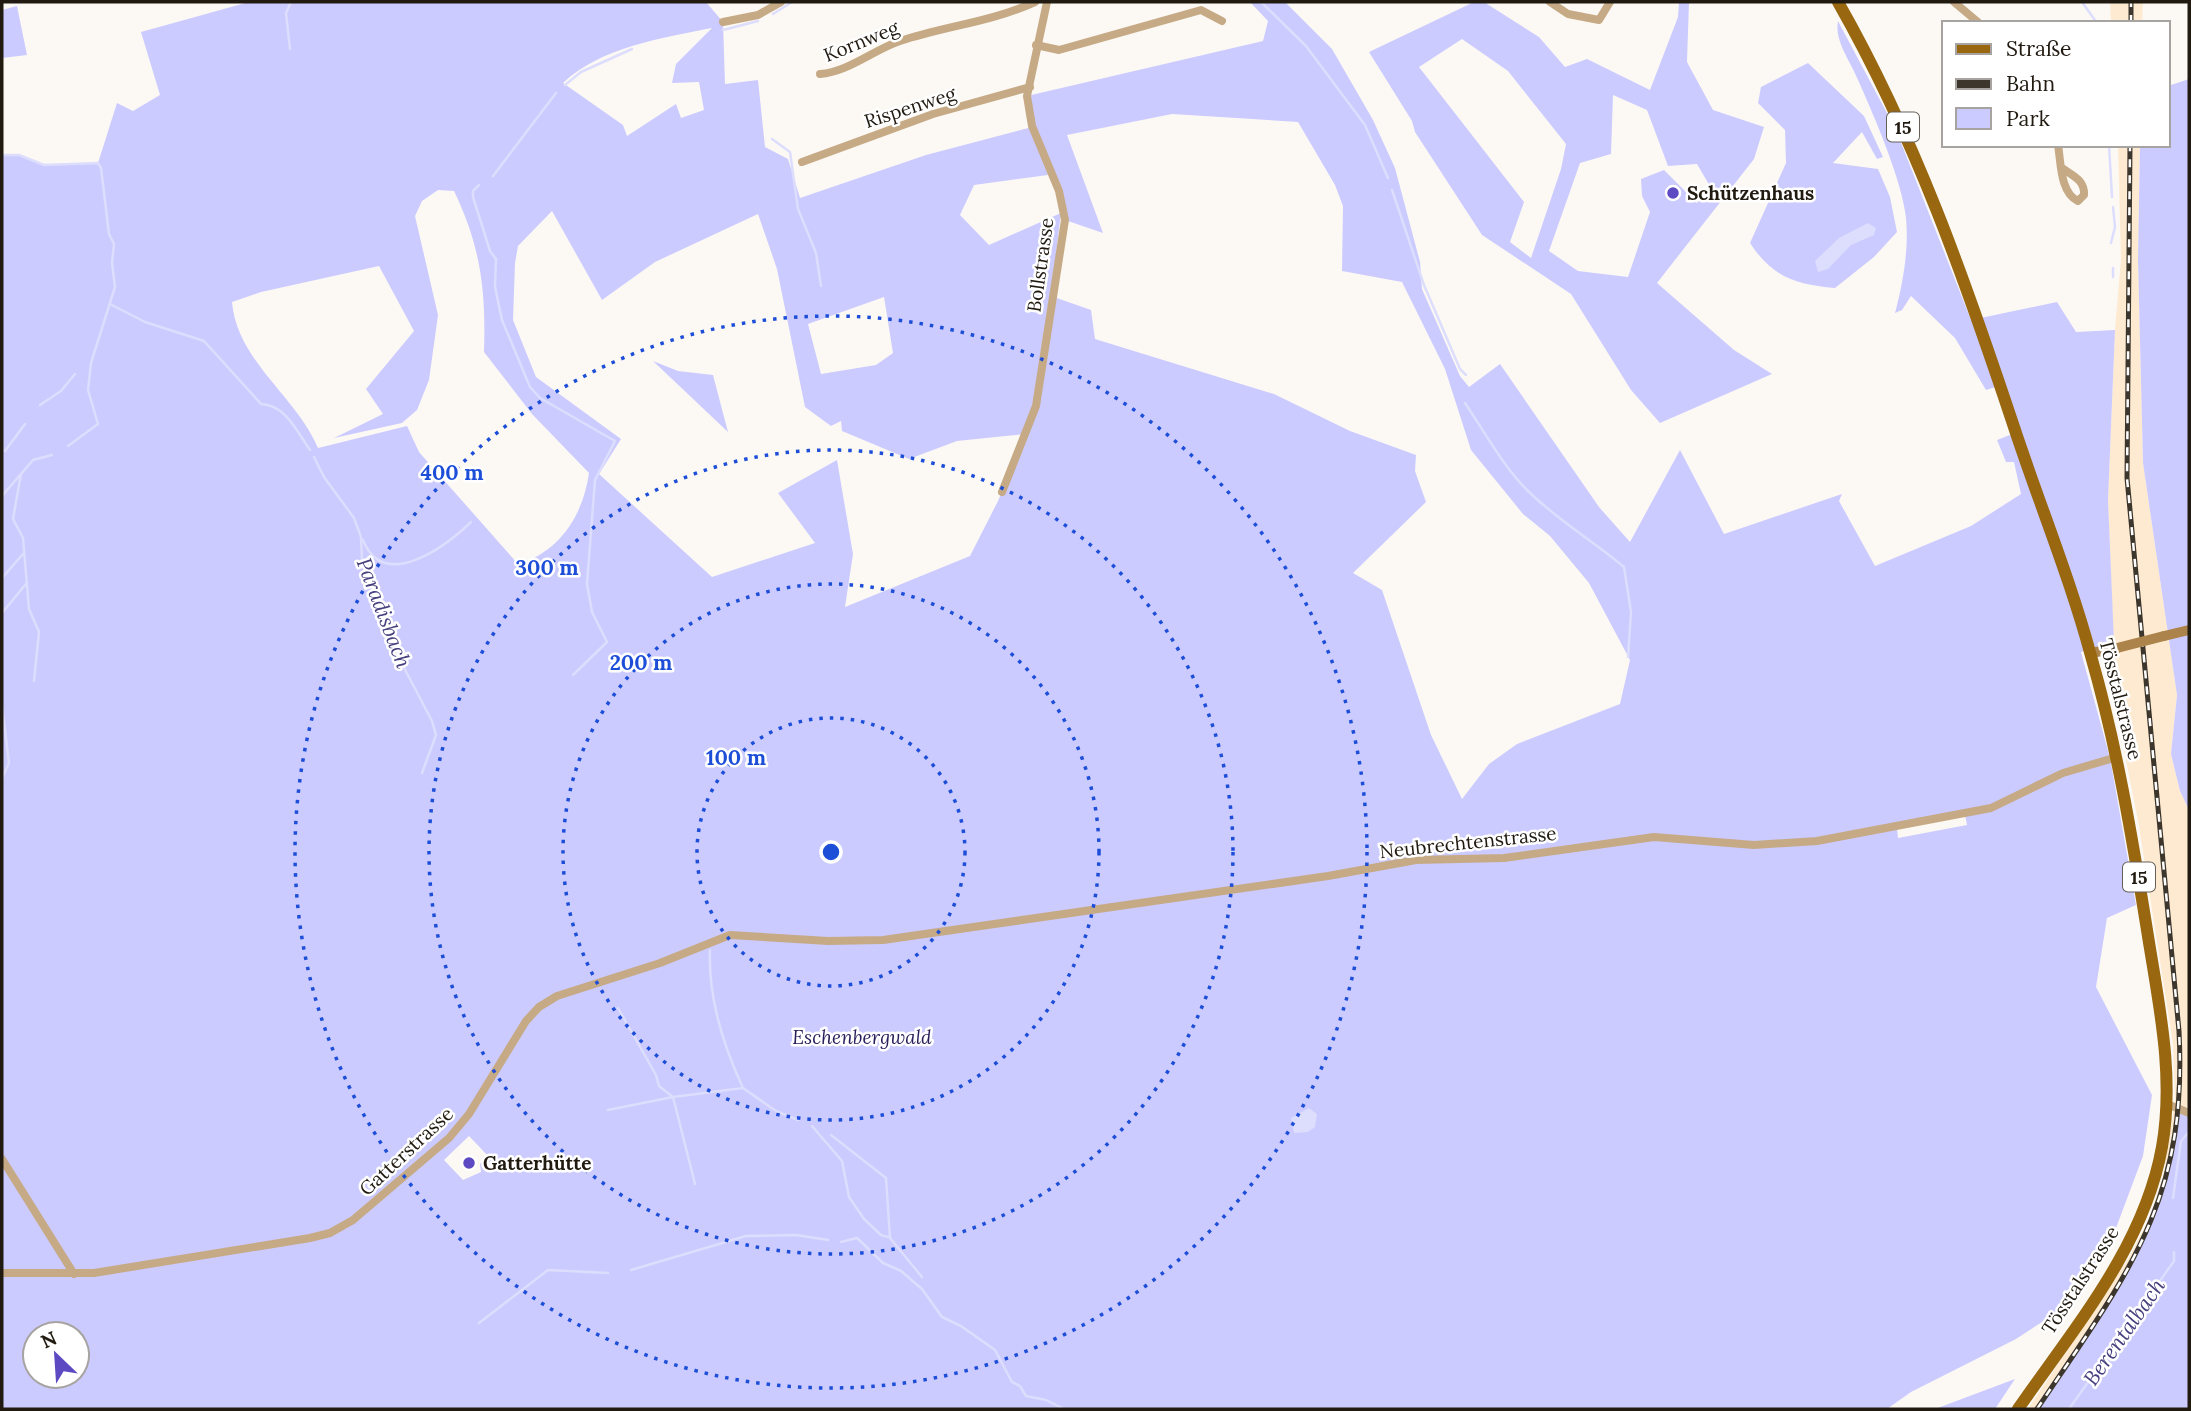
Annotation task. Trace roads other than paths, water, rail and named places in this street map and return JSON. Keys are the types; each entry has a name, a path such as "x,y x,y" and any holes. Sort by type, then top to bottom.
{"main road":[{"name":"Tösstalstrasse","path":"1838,2 1904,130 1945,226 2091,653 2117,757 2164,1040 2167,1104 2157,1170 2132,1237 2018,1409"}],"street":[{"path":"723,22 758,15 781,2"},
{"name":"Kornweg","path":"820,74 832,73 920,34 1010,13 1035,2"},
{"name":"Bollstrasse","path":"1002,492 1036,406 1065,220 1059,191 1032,126 1027,96 1047,2"},
{"path":"1550,2 1568,14 1600,20 1611,2"},
{"path":"1959,3 1977,21"},
{"path":"1036,45 1059,50 1202,9 1222,21"},
{"name":"Rispenweg","path":"802,162 933,114 1030,87"},
{"path":"2058,147 2062,168"},
{"path":"2091,653 2189,630"},
{"name":"Neubrechtenstrasse","path":"770,937 828,941 896,939 1335,875 1407,861 1504,858 1642,838 1741,845 1817,841 1991,808 2063,773 2117,757"},
{"name":"Gatterstrasse","path":"2,1273 74,1275 310,1238 336,1230 387,1193 455,1132 526,1021 544,1003 573,989 660,962 730,934 770,937"},
{"path":"2167,1104 2189,1112"},
{"path":"2,1159 74,1275"}],"waterway":[{"path":"290,49 286,13 291,2"},
{"path":"773,14 792,2"},
{"path":"1261,2 1306,46 1365,125 1388,178"},
{"path":"2082,2 2096,21"},
{"path":"723,30 758,21"},
{"path":"565,85 581,72 632,49"},
{"path":"493,176 556,93"},
{"path":"772,139 790,152 798,209 816,253 821,286"},
{"path":"2109,147 2112,197"},
{"path":"2,155 19,155 44,165 98,163 101,168 109,234 114,244 112,263 115,287 91,363 88,390 98,424 68,446"},
{"path":"479,185 473,191 473,197 490,251 496,259 495,287 502,320 530,387 540,398 615,441 595,480 587,584 592,612 607,642 573,675"},
{"path":"1392,190 1424,285 1460,369 1466,375"},
{"path":"2111,243 2115,227 2113,207"},
{"path":"2113,268 2113,277"},
{"name":"Paradisbach","path":"110,304 145,322 204,341 261,404 284,414 310,450"},
{"path":"40,405 61,391 75,374"},
{"path":"1465,403 1518,481 1550,511 1624,567 1631,612 1628,657"},
{"path":"2,450 5,451 25,424"},
{"path":"34,681 39,632 29,609 23,538 13,519 21,474 33,460 52,455"},
{"name":"Paradisbach","path":"314,457 324,477 354,518 361,537 362,560 391,643 432,721 436,735 422,773"},
{"path":"2,496 20,475"},
{"path":"363,540 373,555 385,563 400,564 431,552 471,522"},
{"path":"2,578 23,554"},
{"path":"2,613 26,584"},
{"path":"2,706 9,763 2,778"},
{"path":"710,950 711,986 718,1021 743,1088"},
{"path":"618,1008 656,1075 659,1086 673,1097 695,1184"},
{"path":"608,1110 673,1097 743,1088 776,1111 798,1120"},
{"path":"812,1126 842,1161 849,1197 864,1219 881,1235 888,1237"},
{"name":"Berentalbach","path":"2173,1198 2181,1141 2189,1132"},
{"path":"831,1135 886,1178 890,1238 922,1277"},
{"path":"631,1270 746,1236 796,1235 828,1240"},
{"path":"841,1242 857,1238 883,1263 901,1271 922,1289 942,1317 961,1326 995,1350 1012,1382 1020,1386 1026,1396 1046,1400 1064,1409"},
{"name":"Berentalbach","path":"2069,1409 2174,1261 2174,1252"},
{"path":"479,1323 548,1270 608,1273"}],"railway":[{"path":"2131,2 2131,21"},
{"path":"2037,1409 2124,1276 2145,1234 2162,1190 2173,1143 2179,1091 2179,1031 2127,478 2130,147"}],"place":[{"name":"Schützenhaus","path":"1673,193"},
{"name":"Gatterhütte","path":"469,1163"}],"park label":[{"name":"Eschenbergwald","path":"862,1037"}]}
